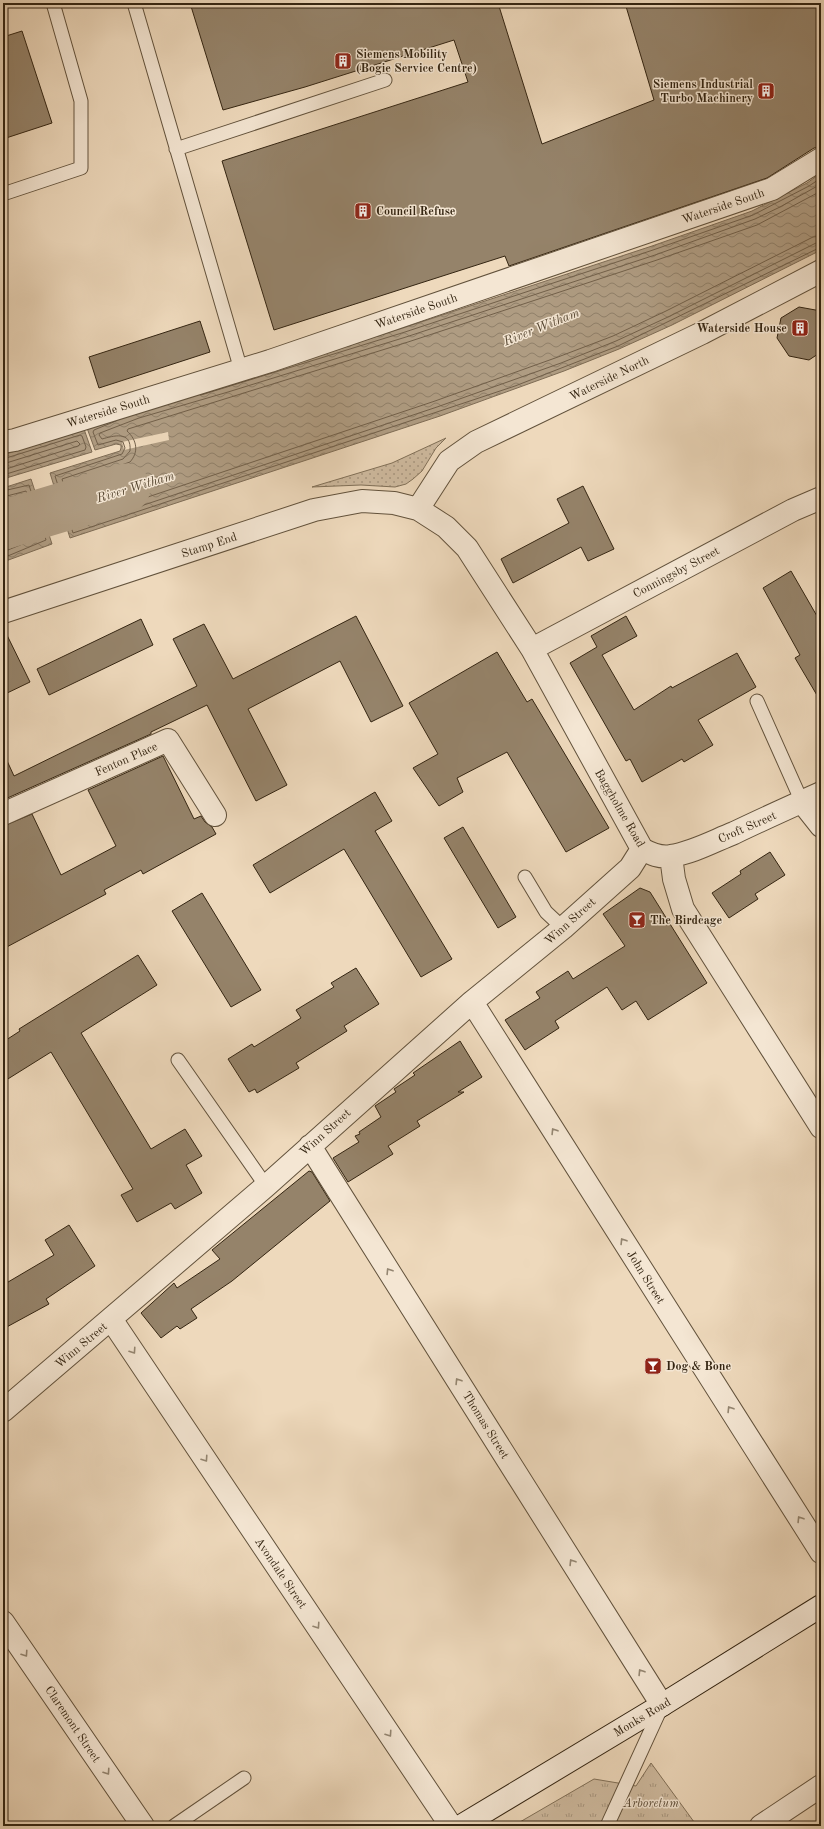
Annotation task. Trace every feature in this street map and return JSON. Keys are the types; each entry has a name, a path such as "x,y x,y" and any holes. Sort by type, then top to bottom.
{"street":[{"name":"Waterside South","path":"3,442 15,440 241,370 772,189 821,159"},
{"name":"Waterside North","path":"418,509 449,461 476,442 702,333 821,271"},
{"name":"Conningsby Street","path":"532,649 793,510 821,498"},
{"name":"Stamp End","path":"3,612 314,510 362,500 394,503 418,509"},
{"name":"Baggholme Road","path":"418,509 446,526 466,548 532,649 642,849 650,854 671,856"},
{"name":"Fenton Place","path":"3,814 168,740 215,815"},
{"path":"811,798 821,826"},
{"name":"Croft Street","path":"671,856 710,843 811,798"},
{"name":"Winn Street","path":"3,1411 266,1186 472,1002 562,928 630,868 642,849"},
{"path":"671,856 674,878 683,909 821,1127"},
{"name":"John Street","path":"472,1002 821,1552"},
{"name":"Thomas Street","path":"310,1146 662,1705"},
{"name":"Avondale Street","path":"112,1319 450,1826"},
{"name":"Monks Road","path":"461,1826 820,1609"},
{"name":"Claremont Street","path":"3,1622 143,1826"},
{"path":"761,1826 821,1786"}],"lane":[{"path":"3,194 81,168 80,101 53,3"},
{"path":"134,3 241,370"},
{"path":"176,149 385,80"},
{"path":"757,701 811,798"},
{"path":"525,877 546,912 562,928"},
{"path":"178,1060 266,1186"},
{"path":"607,1826 662,1705"},
{"path":"174,1826 244,1778"}],"green space":[{"path":"446,438 436,448 422,471 406,484 395,487 361,485 312,487 392,463"},
{"name":"Arboretum","path":"651,1763 697,1826 513,1826 594,1779 636,1786"}],"water":[{"path":"821,173 821,250 672,325 619,349 564,371 440,416 70,538 50,473 120,451 121,448 121,445 116,444 95,450 87,428 403,328 652,246 752,211 807,183"},
{"path":"84,429 92,452 3,479 3,455"},
{"path":"31,479 52,544 3,562 3,488"}],"pier":[{"path":"168,432 169,440 124,450 122,442"}],"building":[{"path":"190,3 498,3 542,144 654,100 625,3 821,3 821,147 814,148 767,178 509,266 505,256 274,330 222,161 468,82 454,40 305,87 223,110"},
{"path":"22,31 52,123 3,139 3,37"},
{"name":"Waterside House","path":"799,307 821,311 821,352 809,360 789,356 777,338 781,318"},
{"path":"200,321 210,352 99,388 89,357"},
{"path":"583,486 614,549 588,561 581,547 513,583 501,559 569,523 557,499"},
{"path":"791,571 821,623 821,702 795,658 800,655 763,588"},
{"path":"356,616 403,706 371,722 340,661 248,709 287,785 256,801 207,705 151,732 151,734 3,800 3,752 14,776 197,686 173,639 204,624 233,679"},
{"path":"626,616 637,636 602,655 634,710 671,686 672,688 737,653 756,687 698,720 713,745 684,762 682,759 642,782 630,759 626,761 570,663 597,647 591,636"},
{"path":"141,619 153,645 49,695 37,669"},
{"path":"3,627 30,682 3,695"},
{"path":"497,652 527,702 532,699 609,828 566,852 507,752 457,778 463,792 439,806 413,768 438,754 409,703"},
{"path":"163,756 194,819 201,816 205,822 212,827 216,834 143,874 141,870 104,890 106,894 3,949 3,826 32,814 61,875 116,846 88,790"},
{"path":"375,792 392,821 375,831 452,959 421,977 344,849 270,893 253,865"},
{"path":"463,827 516,917 498,928 444,838"},
{"path":"770,852 785,875 755,894 758,899 729,918 712,893 741,874 740,871"},
{"path":"640,888 650,892 707,983 648,1020 636,1001 622,1010 607,987 555,1021 559,1028 525,1050 505,1020 540,998 536,992 568,971 573,979 625,946 603,914"},
{"path":"202,893 261,990 231,1007 172,911"},
{"path":"138,955 157,985 81,1033 151,1149 185,1129 202,1156 186,1165 202,1193 175,1209 171,1203 137,1222 121,1195 133,1189 51,1052 3,1082 3,1042 20,1031 19,1029"},
{"path":"356,968 379,1004 344,1026 347,1031 296,1063 299,1068 257,1093 255,1089 249,1092 228,1059 252,1044 254,1047 301,1018 296,1010 334,987 331,983"},
{"path":"460,1041 482,1077 458,1092 464,1092 417,1121 420,1126 388,1146 393,1154 348,1182 333,1158 359,1142 355,1136 360,1134 359,1132 381,1117 375,1106 396,1092 394,1089 415,1075 413,1073"},
{"path":"309,1171 312,1172 330,1201 232,1281 191,1309 197,1318 180,1329 177,1326 161,1338 141,1313 174,1283 177,1288 220,1259 212,1250"},
{"path":"69,1225 95,1266 46,1299 49,1304 3,1329 3,1285 54,1255 45,1240"}],"waterway":[{"name":"River Witham","path":"3,525 126,488"}],"place":[{"name":"Siemens Mobility (Bogie Service Centre)","path":"343,61"},
{"name":"Siemens Industrial Turbo Machinery","path":"766,91"},
{"name":"Council Refuse","path":"363,211"},
{"name":"Waterside House","path":"800,328"},
{"name":"The Birdcage","path":"637,920"},
{"name":"Dog & Bone","path":"653,1366"}]}
